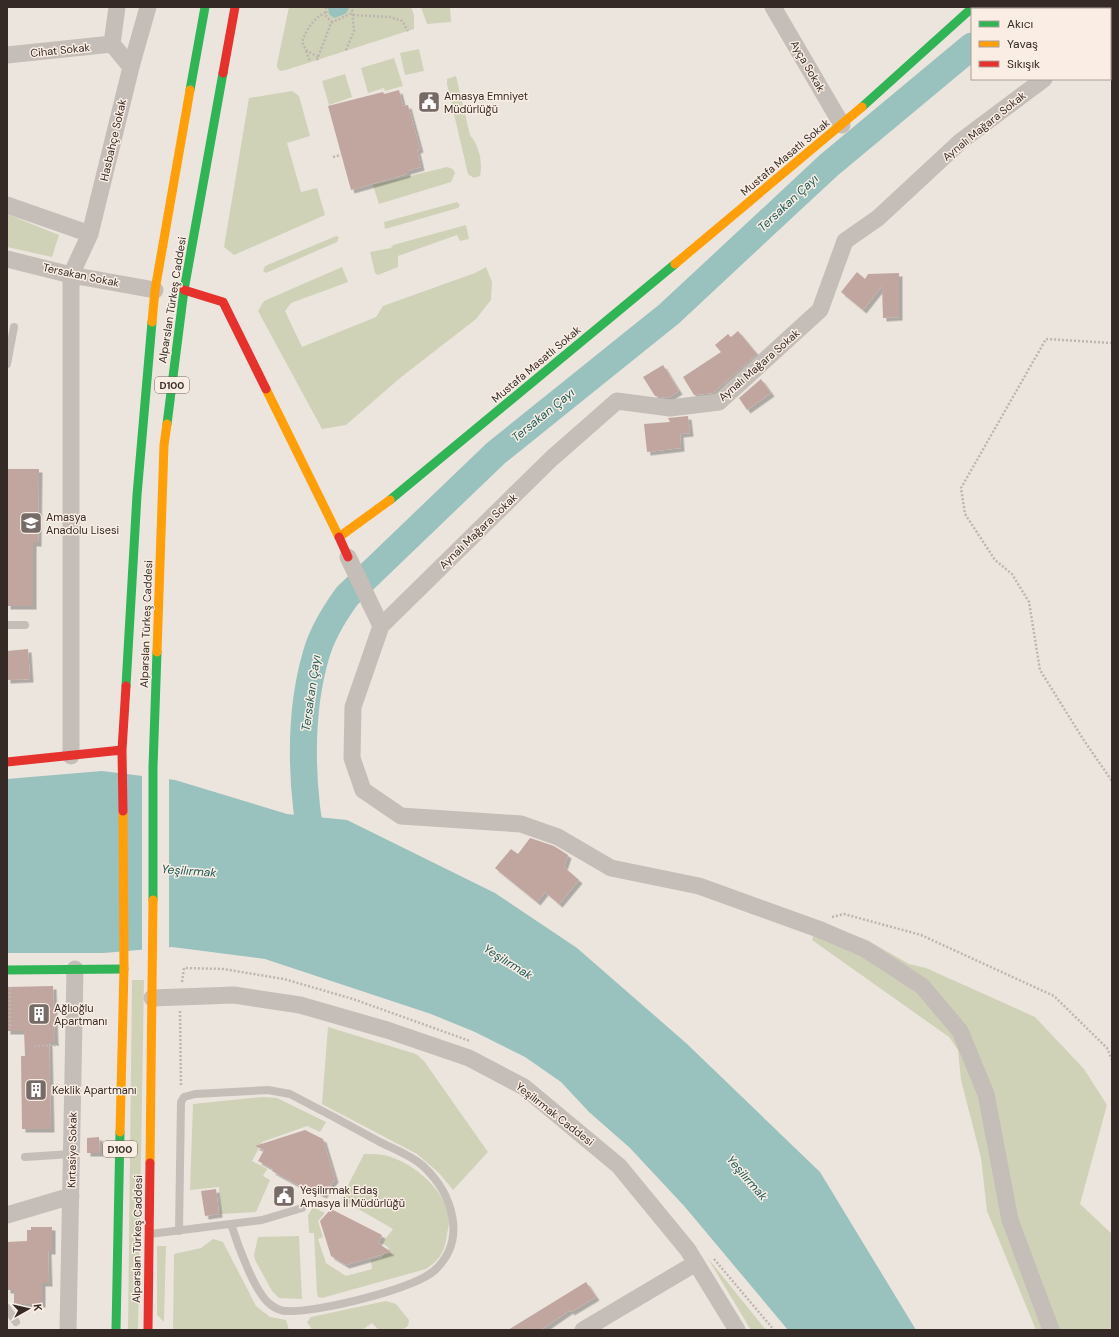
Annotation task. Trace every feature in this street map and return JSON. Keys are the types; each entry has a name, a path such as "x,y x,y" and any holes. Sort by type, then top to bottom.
{"main road":[{"name":"Alparslan Türkeş Caddesi","path":"116,1330 124,969 122,750 137,495 155,290 205,7"},
{"name":"Alparslan Türkeş Caddesi","path":"148,1330 153,955 153,767 164,444 184,290 235,7"},
{"name":"Mustafa Masatlı Sokak","path":"339,537 400,492 842,125 971,9"},
{"path":"184,290 223,302 348,557"},
{"path":"7,762 122,750"},
{"path":"8,970 124,969"}],"street":[{"path":"117,7 112,44 131,67"},
{"name":"Hasbahçe Sokak","path":"71,275 90,234 131,67 148,7"},
{"name":"Ayça Sokak","path":"773,7 842,125"},
{"name":"Cihat Sokak","path":"7,55 112,44"},
{"name":"Aynalı Mağara Sokak","path":"381,626 552,459 617,401 670,408 719,402 820,310 846,241 878,218 961,141 1043,80"},
{"path":"7,205 90,234"},
{"name":"Tersakan Sokak","path":"7,259 71,275 155,290"},
{"path":"71,275 71,756"},
{"path":"348,557 381,626 353,707 352,758 363,790 401,816 521,824 558,837 611,868 699,886 821,930 865,949 922,986 960,1031 986,1094 1010,1220 1051,1330"},
{"name":"Kırtasiye Sokak","path":"68,1330 75,970"},
{"name":"Yeşilırmak Caddesi","path":"152,998 234,995 300,1005 387,1030 469,1058 524,1087 619,1166 688,1250 738,1330"},
{"path":"7,1215 71,1196"},
{"path":"584,1330 696,1263"}],"lane":[{"path":"7,364 14,327"},
{"path":"7,625 25,625"},
{"path":"179,1231 181,1102 184,1096 195,1094 268,1090 290,1094 422,1165 442,1188 453,1216 454,1228 452,1240 442,1262 424,1278 400,1287 342,1303 315,1309 286,1311 270,1305 264,1298 241,1252 231,1224"},
{"path":"25,1157 72,1154"},
{"path":"149,1234 262,1220 302,1208"},
{"path":"7,1308 16,1322"}],"path":[{"path":"326,7 326,16 332,22"},
{"path":"346,50 354,30 352,7"},
{"path":"310,62 302,42 305,32 315,18 326,12"},
{"path":"306,50 318,58 332,22 353,14 390,17 402,21 408,31"},
{"path":"333,157 341,155"},
{"path":"1112,343 1046,339 961,488 965,514 995,560 1012,574 1029,602 1040,670 1083,739 1112,781"},
{"path":"830,917 844,914 921,935 1054,996 1107,1048 1112,1060"},
{"path":"181,1102 180,997 184,968 223,969 284,980 353,999 468,1039 474,1043"},
{"path":"8,970 10,1029"},
{"path":"34,1046 74,1045"},
{"path":"713,1258 774,1330"}],"green space":[{"path":"289,7 411,7 414,15 414,29 280,71 277,64"},
{"path":"421,7 450,7 451,22 427,24"},
{"path":"419,49 424,71 405,75 400,53"},
{"path":"394,58 403,86 385,91 384,88 368,93 361,68"},
{"path":"345,74 352,97 329,105 322,81"},
{"path":"456,76 470,135 476,144 481,160 480,176 474,178 468,174 447,84 447,79"},
{"path":"292,91 299,96 310,136 287,143 301,192 317,188 325,215 234,255 224,247 249,98"},
{"path":"447,167 453,169 455,173 451,182 379,204 373,185"},
{"path":"457,202 460,205 458,208 385,229 384,222"},
{"path":"7,214 59,235 52,257 7,247"},
{"path":"466,225 469,239 460,241 457,235 398,256 398,267 378,275 375,273 370,252 391,248 393,245"},
{"path":"336,236 339,237 337,242 266,273 263,271 265,266"},
{"path":"342,267 348,282 291,303 285,311 302,347 376,317 383,306 475,273 486,267 492,282 491,300 476,319 400,378 346,425 322,429 258,311 264,301"},
{"path":"817,921 867,940 909,964 926,968 1035,1017 1084,1069 1107,1105 1080,1204 1112,1234 1112,1330 1036,1330 987,1211 981,1158 961,1080 958,1050 949,1037 812,940"},
{"path":"132,980 144,980 138,1330 128,1330"},
{"path":"328,1027 416,1054 424,1061 488,1152 453,1190 439,1173 417,1154 322,1104"},
{"path":"262,1097 277,1098 326,1122 320,1132 307,1126 262,1142 252,1161 267,1169 263,1176 270,1180 256,1212 221,1214 219,1187 190,1190 193,1104"},
{"path":"364,1154 388,1156 408,1165 426,1178 441,1196 449,1216 449,1225 445,1245 435,1262 426,1269 322,1298 318,1297 314,1233 309,1233 308,1215 313,1207 325,1213 318,1221 323,1237 318,1239 326,1263 346,1276 372,1269 371,1260 381,1258 389,1248 382,1243 393,1229 341,1199"},
{"path":"299,1236 302,1299 279,1298 272,1291 255,1260 254,1255 258,1237"},
{"path":"213,1239 223,1242 256,1306 270,1317 286,1320 289,1330 173,1330 174,1254 201,1248"},
{"path":"157,1246 166,1246 164,1322 157,1315"},
{"path":"707,1257 766,1330 751,1330"},
{"path":"386,1301 396,1304 409,1320 408,1326 402,1330 379,1330 372,1323 362,1330 312,1330 307,1322 311,1317"}],"water":[{"path":"328,7 348,7 349,9 345,14 334,18 329,14"},
{"name":"Yeşilırmak","path":"102,771 175,780 287,814 347,820 495,893 577,948 686,1043 820,1172 916,1330 788,1330 685,1207 630,1148 589,1112 561,1082 525,1057 475,1032 431,1014 265,959 172,947 104,953 7,953 7,779"}],"pier":[{"path":"142,774 169,778 169,949 142,952"}],"building":[{"path":"399,90 403,106 408,105 420,149 417,150 421,167 407,171 407,174 351,190 328,106 383,92 384,94"},
{"path":"857,272 865,279 868,274 899,273 899,317 883,318 882,286 863,310 841,292"},
{"path":"738,331 757,354 713,393 694,395 683,377 721,352 715,345 728,334 731,337"},
{"path":"663,365 679,391 668,398 655,396 643,377"},
{"path":"761,379 771,393 747,410 739,398"},
{"path":"688,416 690,433 680,434 681,448 647,452 644,424 670,422 668,418"},
{"path":"7,469 39,469 38,543 33,543 33,606 7,606"},
{"path":"28,649 30,679 7,680 7,651"},
{"path":"530,838 554,846 568,855 564,867 579,880 559,904 545,892 537,902 495,868 511,849 518,854"},
{"path":"53,986 55,1042 49,1042 51,1129 22,1129 21,1056 25,1056 24,1031 7,1031 7,987"},
{"path":"305,1130 323,1139 335,1179 323,1195 308,1187 307,1190 272,1171 273,1169 258,1161 264,1150 255,1146"},
{"path":"99,1137 100,1153 87,1153 87,1138"},
{"path":"216,1189 219,1214 205,1216 201,1191"},
{"path":"331,1209 382,1235 378,1243 391,1252 346,1265 331,1256 320,1221"},
{"path":"31,1227 52,1227 52,1251 48,1251 49,1283 42,1283 42,1304 14,1304 14,1290 7,1290 7,1242 27,1241 27,1230 31,1230"},
{"path":"586,1282 596,1297 571,1312 570,1310 541,1330 508,1330"}],"waterway":[{"name":"Tersakan Çayı","path":"314,853 306,804 304,779 303,754 306,703 310,678 322,639 329,624 347,596 496,453 669,314 829,165 971,47"}],"traffic: fast":[{"path":"190,90 205,7"},
{"path":"862,107 971,9"},
{"path":"167,424 184,290 223,73"},
{"path":"390,500 675,264"},
{"path":"126,686 137,495 152,322"},
{"path":"153,900 153,767 157,652"},
{"path":"7,970 124,969"},
{"path":"116,1330 120,1132"}],"traffic: slow":[{"path":"152,322 155,290 190,90"},
{"path":"675,264 862,107"},
{"path":"266,389 339,537 390,500"},
{"path":"157,652 164,445 167,424"},
{"path":"120,1132 124,969 123,811"},
{"path":"150,1163 153,900"}],"traffic: jam":[{"path":"223,73 235,7"},
{"path":"184,290 223,302 266,389"},
{"path":"339,537 348,557"},
{"path":"123,811 122,750 126,686"},
{"path":"7,762 122,750"},
{"path":"148,1330 150,1163"}],"place":[{"name":"Amasya Emniyet Müdürlüğü","path":"429,102"},
{"name":"Amasya Anadolu Lisesi","path":"31,523"},
{"name":"Ağlıoğlu Apartmanı","path":"39,1014"},
{"name":"Keklik Apartmanı","path":"36,1090"},
{"name":"Yeşilırmak Edaş Amasya İl Müdürlüğü","path":"284,1196"}]}
